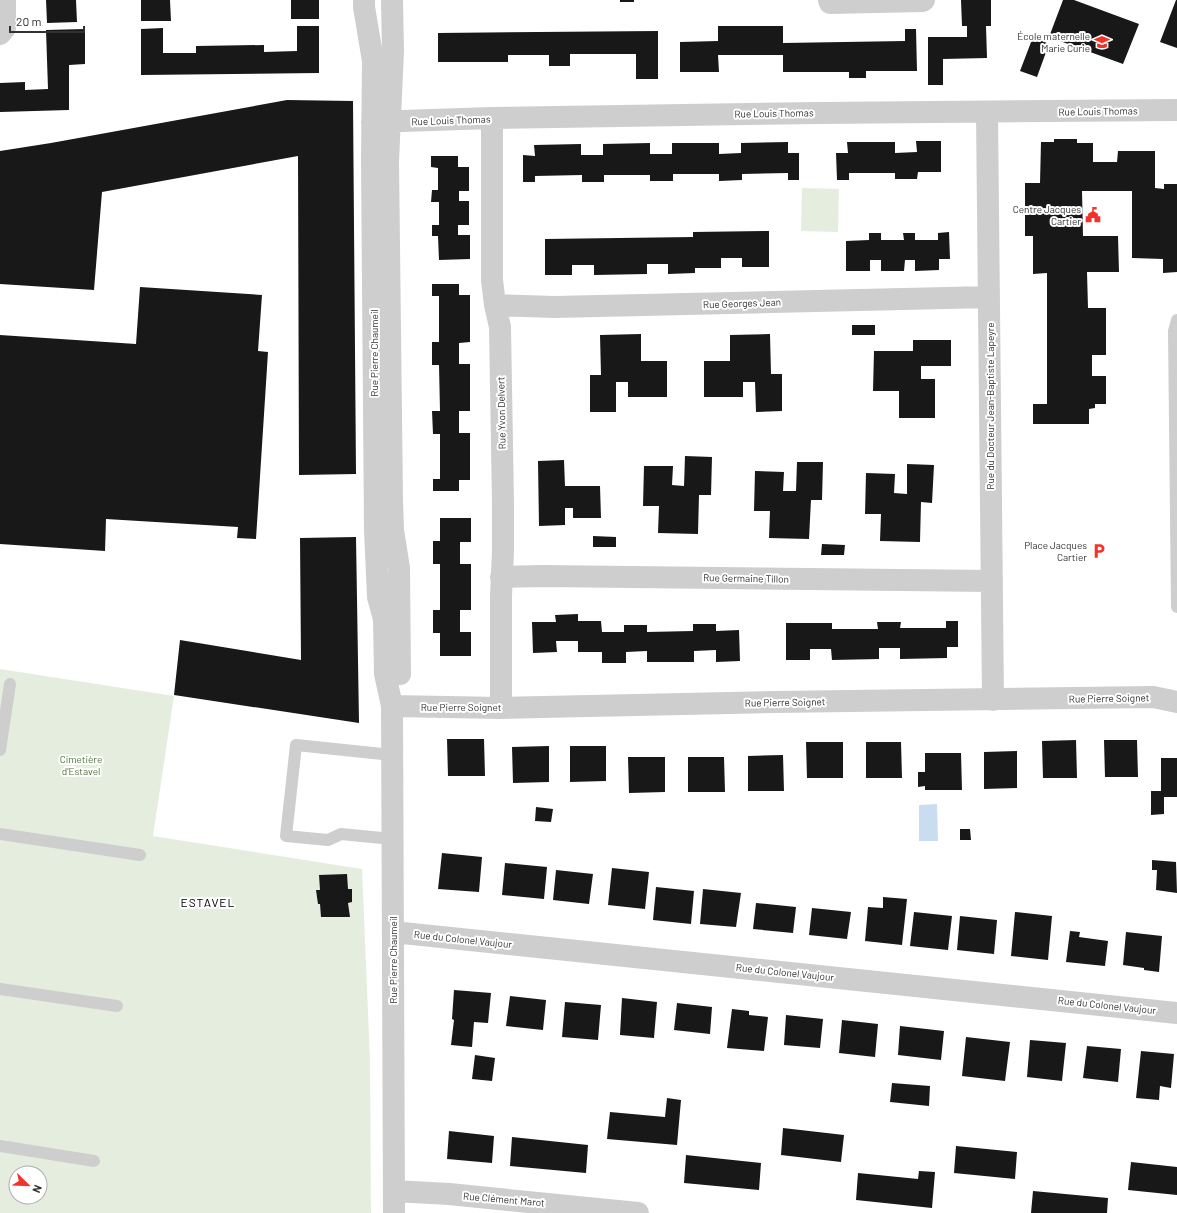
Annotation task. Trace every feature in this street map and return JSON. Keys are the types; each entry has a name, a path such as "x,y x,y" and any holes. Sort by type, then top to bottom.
{"street":[{"path":"0,34 5,28 5,0"},
{"name":"Rue Pierre Chaumeil","path":"364,0 381,122 375,530 378,597 384,619 385,674 392,706 394,1213"},
{"name":"Rue Pierre Chaumeil","path":"381,122 393,51 392,0"},
{"path":"829,0 830,3 924,0"},
{"name":"Rue Louis Thomas","path":"381,122 492,118 819,113 1177,110"},
{"name":"Rue du Docteur Jean-Baptiste Lapeyre","path":"987,112 993,700"},
{"name":"Rue Yvon Delvert","path":"492,118 492,280 495,305 500,327 503,504 501,577 501,708"},
{"name":"Rue Georges Jean","path":"495,305 554,307 989,297"},
{"name":"Rue Germaine Tillon","path":"501,577 558,576 992,581"},
{"name":"Rue Pierre Soignet","path":"392,706 501,708 775,702 1153,697 1177,701"},
{"name":"Rue du Colonel Vaujour","path":"393,932 1177,1013"},
{"name":"Rue Clément Marot","path":"394,1191 449,1194 638,1213"}],"lane":[{"path":"1177,320 1174,331 1177,607"},
{"path":"0,750 10,684"},
{"path":"392,755 296,745 286,836 328,840 340,834 392,839"},
{"path":"0,834 140,855"},
{"path":"0,989 117,1006"},
{"path":"0,1146 94,1161"}],"green space":[{"path":"802,188 839,189 838,232 801,231"},
{"name":"Cimetière d'Estavel","path":"0,669 174,696 153,836 362,869 370,1060 371,1213 0,1213"}],"water":[{"path":"937,804 938,841 919,841 919,805"}],"building":[{"path":"46,0 76,0 77,22 47,23"},
{"path":"141,0 170,0 171,21 141,21"},
{"path":"291,0 319,0 319,19 291,19"},
{"path":"620,0 634,0 634,2 620,2"},
{"path":"961,0 991,0 991,26 986,26 987,58 943,59 943,85 928,85 928,37 967,37 967,26 962,26"},
{"path":"1063,0 1074,0 1139,24 1123,64 1049,37"},
{"path":"1177,0 1177,48 1160,42"},
{"path":"297,26 319,26 319,73 141,75 141,29 163,28 163,53 196,53 196,46 264,45 264,52 297,51"},
{"path":"718,26 783,26 783,43 905,41 905,29 916,29 917,71 866,71 866,78 849,78 849,72 783,72 783,55 718,55 719,72 680,72 680,42 718,41"},
{"path":"85,29 85,64 69,65 69,110 0,112 0,83 25,82 25,90 48,89 46,30"},
{"path":"658,31 658,79 636,79 636,54 570,54 570,66 549,66 549,55 508,55 508,62 438,62 438,33"},
{"path":"1033,37 1049,44 1037,77 1020,71"},
{"path":"287,100 353,101 356,474 299,475 298,156 102,192 94,290 0,284 0,151"},
{"path":"1054,139 1077,139 1077,143 1093,143 1093,162 1117,162 1118,151 1155,151 1155,188 1164,189 1164,184 1177,184 1177,272 1163,273 1163,259 1132,258 1132,191 1082,191 1083,236 1118,236 1119,272 1087,272 1088,308 1106,308 1106,355 1092,355 1092,376 1106,376 1106,404 1095,404 1095,408 1089,409 1089,424 1033,424 1033,404 1047,404 1047,273 1033,274 1033,236 1025,236 1025,183 1040,183 1041,142 1054,142"},
{"path":"916,141 941,141 941,172 918,172 917,179 895,179 895,173 849,173 849,180 837,180 836,153 848,153 847,142 895,142 895,153 917,152"},
{"path":"788,142 788,153 799,153 799,180 788,180 788,173 742,174 742,180 719,181 719,174 673,174 673,181 650,181 650,175 604,175 604,182 582,182 582,175 535,176 535,182 523,182 523,155 535,156 534,145 581,144 581,155 603,155 603,144 650,143 650,154 672,154 672,143 719,143 719,154 741,153 741,143"},
{"path":"431,156 458,156 458,167 469,167 469,191 459,191 459,201 469,201 469,225 458,225 458,235 470,235 470,259 439,260 438,236 432,236 432,225 439,225 439,202 431,202 432,190 438,190 438,168 431,167"},
{"path":"769,231 769,267 742,267 742,258 721,258 721,268 695,268 695,273 668,274 668,264 647,264 647,274 594,275 594,265 572,265 572,275 545,275 545,239 693,237 693,232"},
{"path":"949,232 950,259 939,259 939,270 915,271 915,260 905,260 904,271 881,271 881,260 870,260 870,271 846,271 846,241 869,240 869,233 881,233 881,240 904,240 903,233 915,233 915,240 938,240 938,233"},
{"path":"432,284 459,284 459,295 470,295 470,342 459,343 459,364 470,364 470,411 459,411 459,433 470,433 470,480 459,480 459,491 433,491 433,479 440,479 440,434 433,434 432,411 440,411 439,365 432,365 432,342 439,342 439,296 432,296"},
{"path":"140,287 262,295 258,351 268,352 256,539 237,538 238,527 106,519 105,551 0,544 0,335 136,344"},
{"path":"852,325 875,325 875,335 852,335"},
{"path":"641,334 641,361 667,361 667,397 628,397 628,382 616,382 616,412 590,412 590,375 601,375 600,335"},
{"path":"770,334 771,374 782,374 782,411 756,412 755,382 743,382 743,397 704,397 704,361 730,361 730,335"},
{"path":"913,340 951,340 951,366 921,366 921,379 935,379 935,418 899,418 899,391 873,391 874,351 913,351"},
{"path":"685,456 712,457 711,495 699,495 698,534 658,533 659,506 643,506 644,466 673,466 672,485 684,486"},
{"path":"564,460 565,486 600,486 601,518 573,518 573,508 565,508 565,525 539,526 538,461"},
{"path":"797,462 823,462 822,500 811,500 809,539 769,538 770,511 754,511 755,471 784,472 783,491 796,491"},
{"path":"907,464 934,465 932,503 921,502 920,542 880,541 881,514 865,514 866,473 895,474 894,493 907,494"},
{"path":"440,518 471,518 471,542 460,542 460,564 471,564 471,610 460,610 460,632 471,632 471,656 440,656 440,633 433,633 433,610 440,610 440,564 433,564 433,541 440,541"},
{"path":"593,536 616,537 616,547 593,547"},
{"path":"356,537 359,723 174,695 180,640 301,660 300,538"},
{"path":"822,544 845,545 844,555 821,555"},
{"path":"578,614 578,621 601,621 602,632 624,632 624,625 647,625 647,632 693,631 693,624 716,624 716,631 739,630 740,661 716,662 716,650 694,651 694,662 647,662 647,651 626,652 626,663 602,663 602,652 578,652 578,641 556,641 557,652 533,653 532,622 556,622 555,615"},
{"path":"946,621 958,621 958,647 947,647 947,658 900,659 900,648 879,648 879,659 832,660 831,649 810,649 810,660 786,660 786,623 832,623 832,629 878,629 877,622 901,622 900,628 946,628"},
{"path":"447,739 484,739 485,776 448,776"},
{"path":"1076,740 1077,778 1043,778 1042,741"},
{"path":"1104,740 1137,740 1138,777 1105,777"},
{"path":"806,742 843,742 843,778 807,778"},
{"path":"866,742 901,742 902,778 866,778"},
{"path":"549,746 549,782 513,783 512,747"},
{"path":"570,746 606,746 606,781 570,782"},
{"path":"1017,751 1017,788 984,789 984,752"},
{"path":"925,753 961,753 962,790 925,790 925,786 918,787 918,772 925,772"},
{"path":"783,755 784,791 748,791 748,756"},
{"path":"628,757 665,757 665,792 629,793"},
{"path":"688,757 724,757 725,792 688,792"},
{"path":"1161,758 1177,758 1177,797 1164,797 1164,814 1151,815 1151,791 1161,791"},
{"path":"536,807 553,809 551,822 535,821"},
{"path":"960,829 970,829 971,840 960,840"},
{"path":"442,853 482,857 479,892 438,889"},
{"path":"1152,860 1176,862 1177,893 1156,890 1157,870 1152,870"},
{"path":"505,863 547,867 544,899 502,895"},
{"path":"612,868 649,872 645,909 608,905"},
{"path":"556,870 593,874 589,904 553,900"},
{"path":"347,874 348,889 352,889 352,902 348,903 350,917 321,917 320,904 318,904 316,890 320,890 319,875"},
{"path":"656,887 694,891 691,924 653,920"},
{"path":"703,889 741,893 736,927 700,924"},
{"path":"883,897 907,899 902,945 865,941 868,907 883,908"},
{"path":"756,903 796,907 793,933 753,929"},
{"path":"812,908 851,912 847,939 809,935"},
{"path":"914,912 952,916 948,950 910,946"},
{"path":"1015,912 1052,916 1048,960 1011,956"},
{"path":"960,916 997,920 994,954 957,950"},
{"path":"1070,931 1080,932 1079,937 1108,941 1105,966 1066,962"},
{"path":"1126,932 1162,936 1159,972 1123,965"},
{"path":"454,990 491,993 488,1023 474,1022 472,1047 451,1045 454,1020 452,1019"},
{"path":"510,996 546,1000 543,1030 506,1026"},
{"path":"622,998 657,1002 654,1038 620,1035"},
{"path":"565,1002 601,1005 598,1040 562,1037"},
{"path":"677,1003 712,1007 710,1034 674,1030"},
{"path":"732,1009 749,1011 749,1015 768,1017 764,1051 727,1048"},
{"path":"786,1015 823,1019 820,1048 784,1045"},
{"path":"842,1020 878,1024 875,1057 839,1053"},
{"path":"900,1026 944,1031 941,1060 898,1055"},
{"path":"966,1037 1010,1042 1005,1081 962,1076"},
{"path":"1030,1040 1066,1043 1062,1081 1027,1077"},
{"path":"1087,1046 1121,1049 1118,1082 1083,1078"},
{"path":"1141,1051 1174,1054 1171,1088 1160,1086 1159,1100 1136,1098"},
{"path":"475,1055 495,1058 492,1081 472,1079"},
{"path":"892,1083 930,1086 929,1106 890,1102"},
{"path":"667,1098 681,1100 677,1145 607,1139 610,1112 665,1117"},
{"path":"783,1128 844,1135 841,1162 781,1155"},
{"path":"449,1131 494,1136 492,1163 447,1159"},
{"path":"512,1137 588,1145 586,1173 510,1166"},
{"path":"956,1146 1017,1152 1015,1179 954,1173"},
{"path":"686,1155 761,1163 759,1190 684,1183"},
{"path":"1131,1162 1177,1167 1177,1195 1128,1190"},
{"path":"919,1171 935,1172 932,1208 856,1200 858,1173 918,1179"},
{"path":"1033,1191 1108,1198 1107,1213 1031,1213"}],"place":[{"name":"École maternelle Marie Curie","path":"1102,42"},
{"name":"Centre Jacques Cartier","path":"1093,215"},
{"name":"Place Jacques Cartier","path":"1099,551"}],"district":[{"name":"ESTAVEL","path":"208,902"}]}
